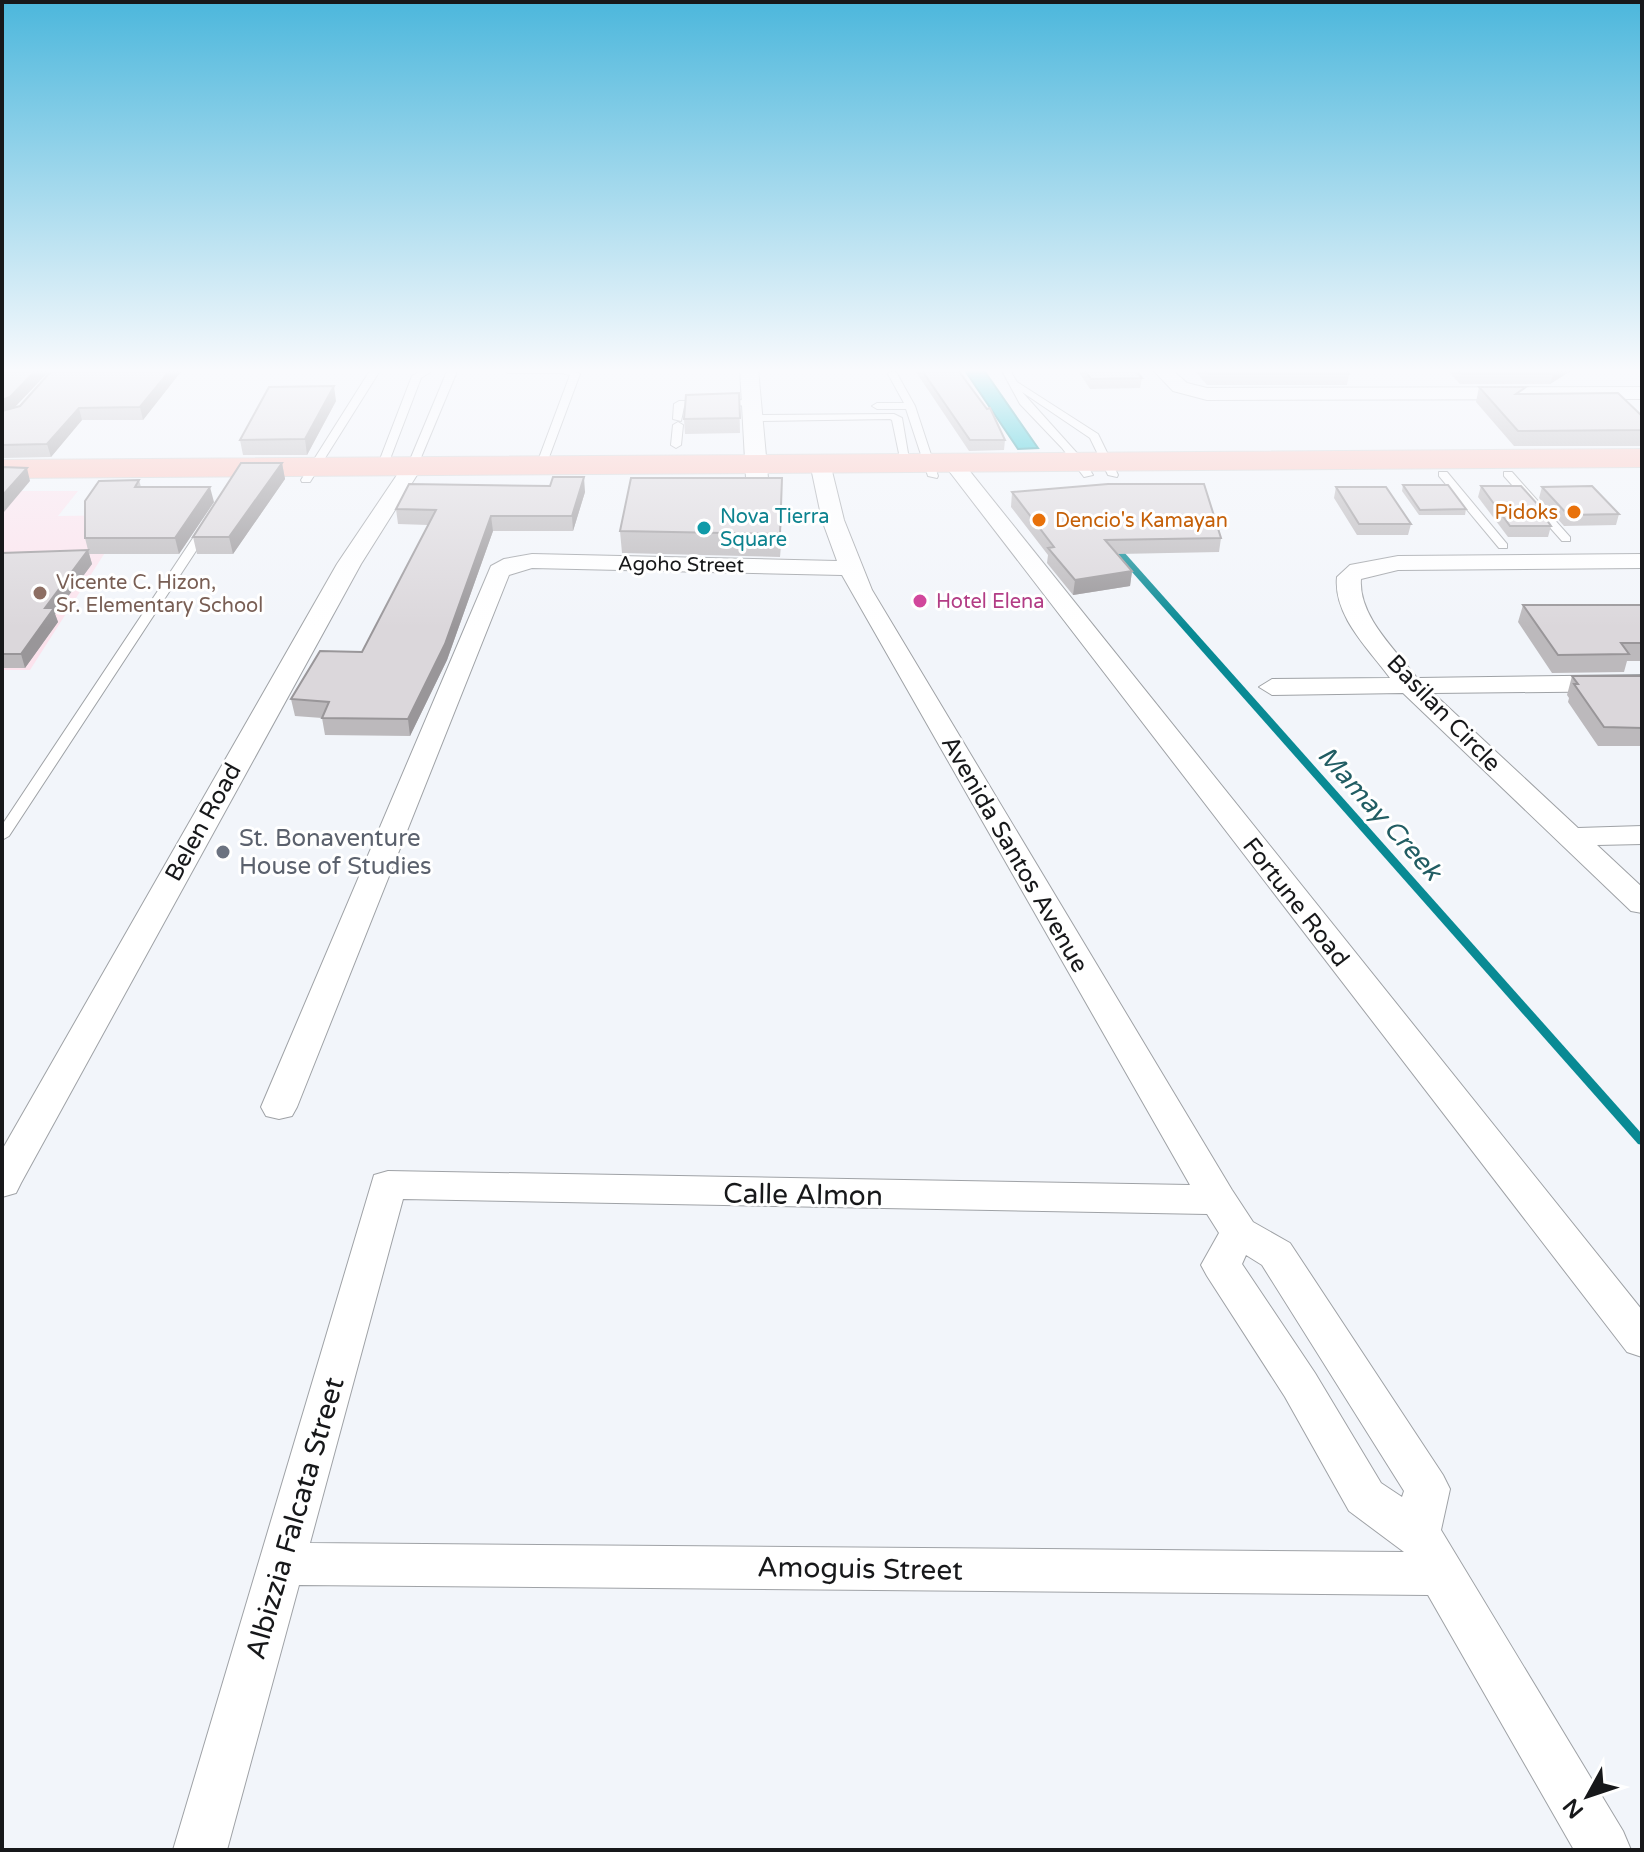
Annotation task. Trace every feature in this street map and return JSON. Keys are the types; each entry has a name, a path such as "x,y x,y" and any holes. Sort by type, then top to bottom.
{"main road":[{"path":"400,471 1627,465"},
{"path":"1097,468 1508,474 1627,465"},
{"path":"2,481 541,466 613,472"},
{"path":"2,469 310,473"}],"street":[{"path":"756,455 757,471"},
{"name":"Fortune Road","path":"937,468 1642,1340"},
{"name":"Avenida Santos Avenue","path":"821,470 850,568 1229,1216 1276,1254 1427,1489 1428,1553"},
{"name":"Belen Road","path":"2,1183 400,471"},
{"name":"Agoho Street","path":"279,1107 499,571 512,564 532,561 850,568"},
{"name":"Basilan Circle","path":"1642,561 1398,563 1358,570 1349,577 1348,588 1356,615 1410,686 1642,904"},
{"path":"1272,687 1642,683"},
{"path":"1569,837 1642,835"},
{"name":"Calle Almon","path":"388,1185 1229,1216"},
{"name":"Albizzia Falcata Street","path":"200,1850 388,1185"},
{"path":"1229,1216 1221,1265 1300,1385 1365,1497 1428,1553 1604,1850"},
{"name":"Amoguis Street","path":"281,1564 1428,1553"}],"lane":[{"path":"310,473 321,455"},
{"path":"400,471 403,455"},
{"path":"400,471 408,455"},
{"path":"541,466 545,455"},
{"path":"927,455 937,468"},
{"path":"932,455 937,468"},
{"path":"1082,455 1097,468"},
{"path":"1096,455 1097,468"},
{"path":"1443,474 1503,546"},
{"path":"1508,474 1566,539"},
{"path":"2,836 211,519"}],"shaded area":[{"name":"Vicente C. Hizon, Sr. Elementary School","path":"2,491 78,491 58,516 129,515 30,670 2,670"}],"building":[{"path":"241,463 282,463 229,537 193,537"},
{"path":"2,467 27,468 2,496"},
{"path":"553,477 584,477 572,516 491,516 445,644 408,719 322,718 329,702 291,699 320,651 362,652 436,510 396,509 409,484 550,486"},
{"path":"631,478 782,478 780,534 620,531"},
{"path":"139,480 135,487 210,487 175,538 85,538 85,501 99,481"},
{"path":"1108,484 1204,484 1221,538 1105,540 1132,571 1075,580 1048,548 1054,547 1012,492"},
{"path":"1403,485 1448,485 1466,509 1420,510"},
{"path":"1481,486 1521,486 1548,516 1544,516 1551,526 1510,526"},
{"path":"1592,486 1619,514 1568,515 1542,487"},
{"path":"1336,487 1386,487 1411,524 1359,524"},
{"path":"88,550 45,608 54,608 21,654 2,654 2,553"},
{"path":"1523,605 1642,605 1642,643 1621,643 1629,654 1558,655"},
{"path":"1572,676 1642,676 1642,728 1604,727 1574,684 1578,684"}],"waterway":[{"name":"Mamay Creek","path":"1112,544 1642,1141"}],"place":[{"name":"Pidoks","path":"1574,512"},
{"name":"Dencio's Kamayan","path":"1039,520"},
{"name":"Nova Tierra Square","path":"704,528"},
{"name":"Vicente C. Hizon, Sr. Elementary School","path":"40,593"},
{"name":"Hotel Elena","path":"920,601"},
{"name":"St. Bonaventure House of Studies","path":"223,852"}]}
